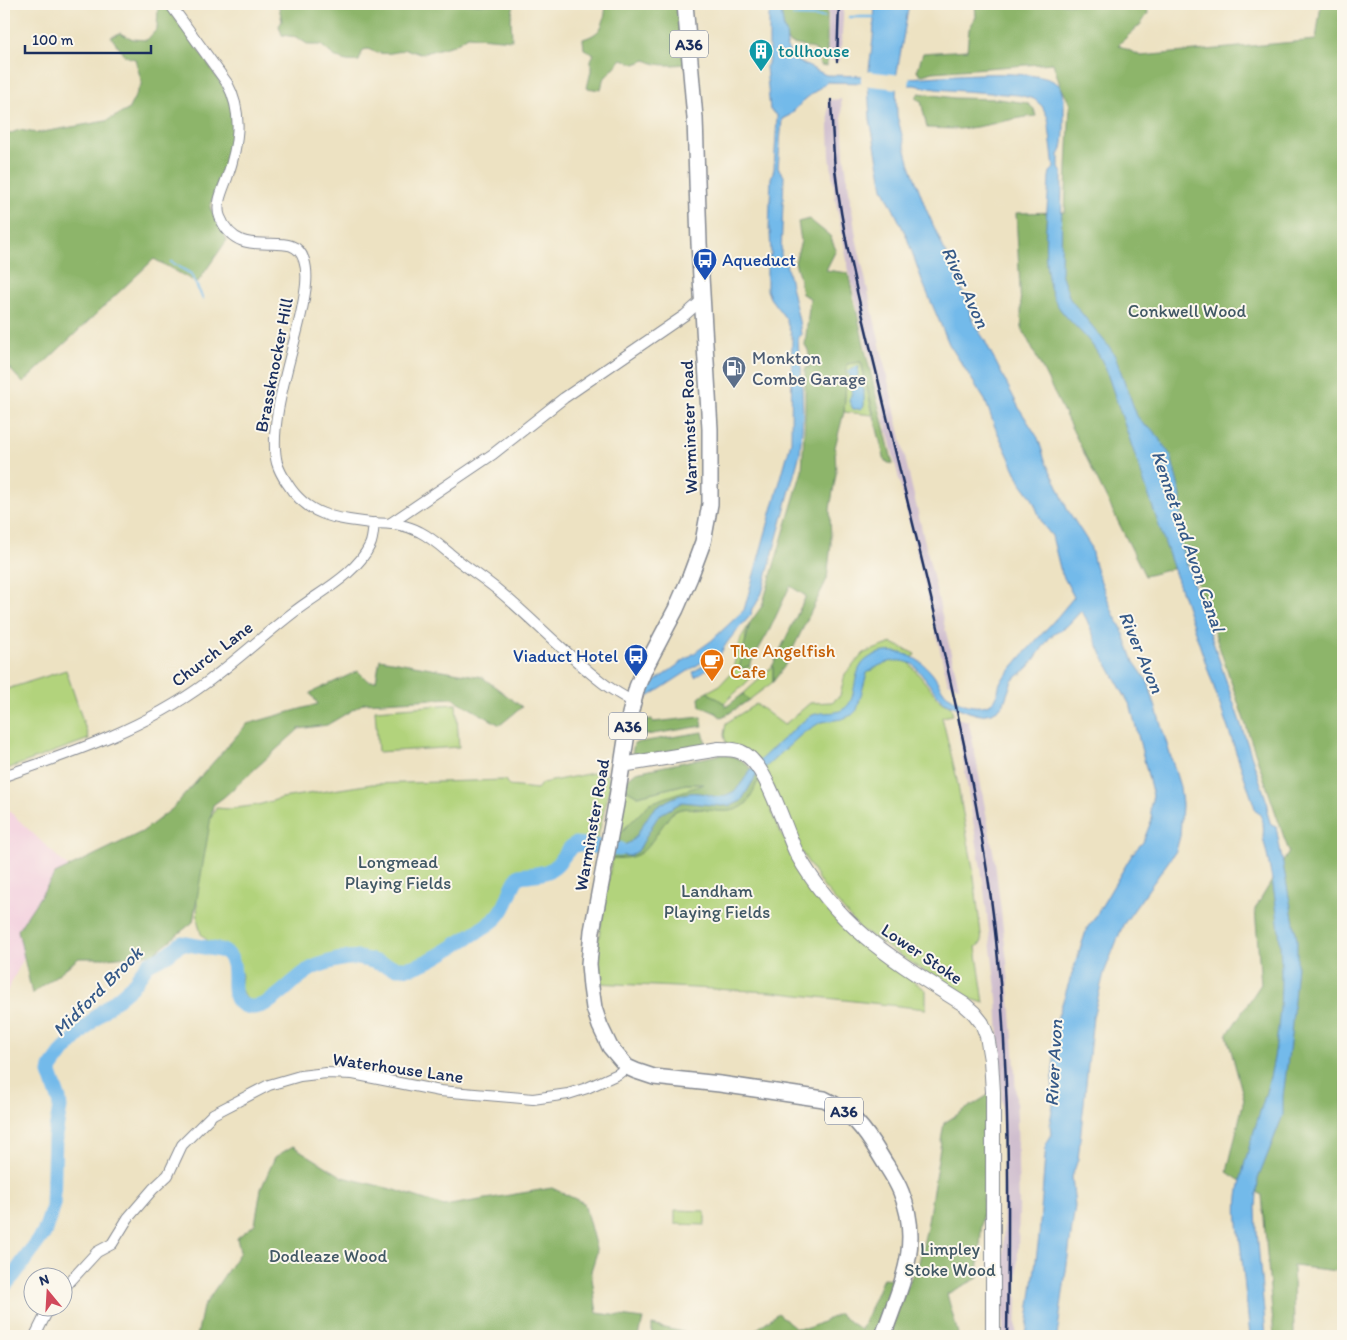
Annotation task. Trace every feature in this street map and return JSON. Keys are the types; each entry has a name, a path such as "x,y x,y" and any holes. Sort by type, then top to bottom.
{"highway":[{"name":"Warminster Road","path":"685,4 695,118 702,300 710,429 709,516 703,542 690,577 631,695 622,765 590,950 589,976 594,1008 600,1026 610,1047 628,1067 654,1076 824,1099 838,1106 865,1130 900,1189 911,1226 911,1249 883,1336"}],"main road":[{"name":"Lower Stoke","path":"622,765 719,749 741,751 757,767 799,857 818,886 844,919 888,955 965,1005 982,1023 989,1047 993,1092 993,1336"}],"street":[{"name":"Brassknocker Hill","path":"170,4 227,83 237,107 236,145 221,196 219,215 231,234 242,242 289,244 299,251 303,257 306,269 305,294 276,429 278,463 292,492 305,505 320,514 374,523 391,523 421,532 498,589 603,683 631,695"},
{"path":"391,523 493,454 564,398 685,315 702,300"},
{"name":"Church Lane","path":"4,776 93,745 124,731 205,684 304,604 342,578 370,545 374,523"},
{"name":"Waterhouse Lane","path":"72,1279 97,1252 112,1244 128,1218 152,1189 168,1175 182,1145 213,1114 269,1085 300,1076 353,1074 440,1091 533,1099 568,1094 587,1088 618,1074 628,1067"},
{"path":"35,1336 43,1318"}],"shaded area":[{"path":"829,4 844,4 840,61 828,60"},
{"path":"841,99 844,155 856,237 959,687 948,683 849,271 835,197 830,156 828,100"},
{"path":"956,718 968,721 972,737 995,862 1007,961 1017,1120 1019,1207 1016,1336 1003,1336 1004,1147 997,998 983,881"},
{"path":"4,806 84,882 26,954 4,997"}],"green space":[{"path":"154,4 164,4 193,42 228,94 234,120 232,144 210,208 227,240 197,283 154,259 23,383 10,369 4,366 4,136 19,130 37,133 106,121 128,110 142,83 135,59 125,56 111,37 120,33 133,39 147,40 157,29 158,8"},
{"path":"275,4 514,4 511,18 512,40 468,36 454,45 420,54 406,49 387,54 377,53 368,49 363,50 359,61 347,61 334,56 321,45 309,45 296,37 282,35 279,26 282,21 279,7"},
{"path":"606,4 679,4 686,64 661,65 646,60 635,64 622,59 603,80 601,90 587,88 591,71 591,60 594,54 584,49 583,39 595,34 602,26"},
{"path":"791,4 827,4 827,66 821,65 819,54 814,49 789,43 787,40 780,13"},
{"name":"Conkwell Wood","path":"975,4 1147,4 1148,13 1141,24 1118,45 1141,56 1316,40 1321,4 1343,4 1343,1281 1337,1271 1293,1266 1294,1336 1274,1336 1262,1195 1227,1172 1244,1099 1227,1035 1261,984 1255,909 1289,852 1191,564 1145,576 1022,328 1016,213 1065,212 1070,104 1060,85 1053,63 933,72 922,75 917,71 923,53 967,50 969,29 976,17"},
{"path":"919,93 954,98 998,99 1027,103 1034,109 1036,116 968,128 927,128 921,101 915,98"},
{"path":"809,219 830,236 836,250 826,270 848,273 893,464 885,462 861,362 847,364 844,412 835,447 836,474 830,509 831,544 827,579 784,667 773,682 773,665 806,596 790,586 769,631 749,666 739,668 750,623 762,606 802,471 805,369 811,365 805,345 810,298 802,294 795,262 801,241 798,222"},
{"path":"861,362 873,415 844,412 847,364"},
{"path":"750,623 746,635 742,669 749,666 756,672 724,703 707,692 720,685 732,672 741,638"},
{"path":"892,643 915,654 910,664 941,702 951,707 953,715 942,717 956,775 973,869 982,942 976,947 984,1003 962,996 860,929 822,885 796,843 766,771 726,743 724,735 726,723 756,704 784,725 810,703 832,702 840,696 845,674 864,653"},
{"path":"380,659 482,677 522,707 500,725 452,698 364,703 327,725 299,729 213,805 193,922 153,954 79,958 32,994 18,930 55,874 142,832 172,809 247,724 318,704 310,693 358,671 368,681 376,681"},
{"path":"773,665 773,682 749,700 743,694"},
{"path":"66,670 89,739 4,770 4,690"},
{"path":"707,692 724,703 726,707 743,694 749,700 722,718 716,713 700,706 699,698"},
{"path":"456,704 459,747 378,752 375,710"},
{"path":"701,717 703,726 634,737 638,721 652,719 653,722"},
{"path":"703,732 706,744 640,757 632,754 634,743"},
{"path":"723,754 744,762 759,779 747,803 739,809 730,811 680,809 671,814 648,847 643,851 631,857 612,858 616,837 650,803 704,784 686,784 638,796 624,788 626,780 636,772"},
{"name":"Longmead Playing Fields","path":"603,771 611,782 597,840 581,840 566,844 548,865 511,877 506,887 506,899 496,918 410,968 356,954 331,957 307,967 261,1001 251,1002 245,997 240,988 242,976 238,962 230,948 209,942 201,934 198,922 196,886 208,824 216,808 229,809 258,805 282,798 372,784 505,780 509,786 537,789 542,783"},
{"name":"Landham Playing Fields","path":"759,779 776,823 803,873 852,933 876,955 926,990 926,1009 772,992 597,983 595,960 612,858 622,858 676,811 686,807 697,810 755,786"},
{"path":"686,784 706,784 616,837 624,788 638,796"},
{"name":"Limpley Stoke Wood","path":"990,1094 978,1278 947,1294 958,1334 955,1336 748,1336 778,1313 796,1328 809,1328 839,1314 861,1330 883,1278 895,1279 892,1299 899,1302 919,1262 927,1227 944,1123"},
{"name":"Dodleaze Wood","path":"293,1146 343,1177 395,1190 444,1206 552,1188 584,1203 597,1252 591,1271 597,1313 643,1319 639,1336 197,1336 203,1307 240,1252 237,1238 255,1224 261,1189 275,1157"},
{"path":"675,1210 705,1211 705,1225 675,1224"},
{"path":"652,1325 700,1336 652,1336"}],"water":[{"path":"773,4 780,4 784,30 786,31 786,46 795,60 826,75 868,76 875,4 909,4 896,78 982,74 1029,75 1047,79 1061,88 1064,103 1064,136 1059,155 1059,168 1062,173 1061,273 1070,299 1115,356 1137,416 1144,425 1153,430 1171,456 1181,496 1181,547 1268,805 1267,812 1271,825 1276,827 1297,939 1297,965 1283,1096 1283,1115 1258,1179 1257,1231 1266,1336 1250,1336 1237,1210 1245,1162 1266,1093 1274,1058 1280,1001 1281,974 1278,920 1263,837 1263,822 1261,816 1256,811 1106,370 1094,348 1063,313 1053,296 1048,280 1046,263 1046,227 1049,177 1050,172 1054,168 1048,118 1042,106 1034,99 1019,95 896,85 897,116 909,162 926,209 961,287 974,324 984,339 1019,408 1038,438 1046,463 1067,509 1090,545 1095,566 1113,613 1122,629 1134,662 1148,682 1180,787 1182,805 1180,836 1176,851 1123,925 1104,973 1093,1017 1078,1159 1072,1177 1075,1206 1057,1336 1026,1336 1039,1237 1046,1144 1051,1136 1050,1123 1054,1098 1052,1080 1058,1016 1087,928 1133,853 1143,842 1152,819 1150,808 1153,796 1131,707 1102,655 1081,611 1069,624 1050,637 1029,667 1012,681 1004,703 992,713 980,715 943,702 914,665 908,662 896,661 878,666 867,673 857,710 852,715 842,719 821,722 803,733 756,776 741,801 732,805 722,806 682,802 659,815 638,851 630,856 607,854 608,845 616,846 628,843 636,836 652,810 682,794 693,793 721,797 734,791 753,767 806,719 816,714 841,711 845,708 852,698 861,665 874,655 882,652 891,652 908,655 924,665 932,673 945,693 955,700 974,706 991,703 997,696 1002,679 1074,597 1061,572 1052,536 1043,525 1032,498 1021,483 995,427 985,400 949,344 923,283 906,235 883,188 870,119 868,83 827,82 803,101 790,115 782,119 778,168 784,176 781,254 782,259 786,263 801,334 798,339 801,360 803,417 800,453 762,593 752,608 751,615 736,631 721,652 714,669 710,672 707,669 695,677 693,672 704,665 704,662 702,662 648,697 644,691 711,641 744,610 791,442 792,337 786,319 770,298 767,290 767,257 771,256 769,231 771,178 774,169 777,118 777,115 770,110 766,67 769,57 769,16"},
{"path":"859,365 857,380 864,391 864,406 860,409 853,409 849,400 852,393 852,383 848,372"}],"pier":[{"path":"866,71 910,76 909,87 898,87 898,89 861,85 861,73 866,73"}],"waterway":[{"path":"793,16 824,17"},
{"path":"849,17 874,17"},
{"path":"171,262 191,274 203,299"},
{"name":"Midford Brook","path":"4,1286 44,1233 53,1207 55,1135 60,1108 59,1099 50,1073 51,1068 64,1050 99,1014 131,987 148,964 168,954 182,943 224,951 230,957 233,964 235,995 238,1001 243,1005 253,1007 262,1005 308,971 337,960 348,958 363,959 398,968 413,967 427,961 495,919 505,907 519,876 549,871 557,865 575,844 619,849"}],"railway":[{"path":"837,61 839,4"},
{"path":"831,100 838,196 853,274 949,674 975,799 989,883 1001,989 1008,1138 1007,1336"}],"place":[{"name":"tollhouse","path":"761,72"},
{"name":"Aqueduct","path":"705,281"},
{"name":"Monkton Combe Garage","path":"734,389"},
{"name":"Viaduct Hotel","path":"636,677"},
{"name":"The Angelfish Cafe","path":"712,682"}],"water label":[{"name":"River Avon","path":"966,287"},
{"name":"Kennet and Avon Canal","path":"1189,541"},
{"name":"River Avon","path":"1142,652"},
{"name":"River Avon","path":"1053,1063"}]}
